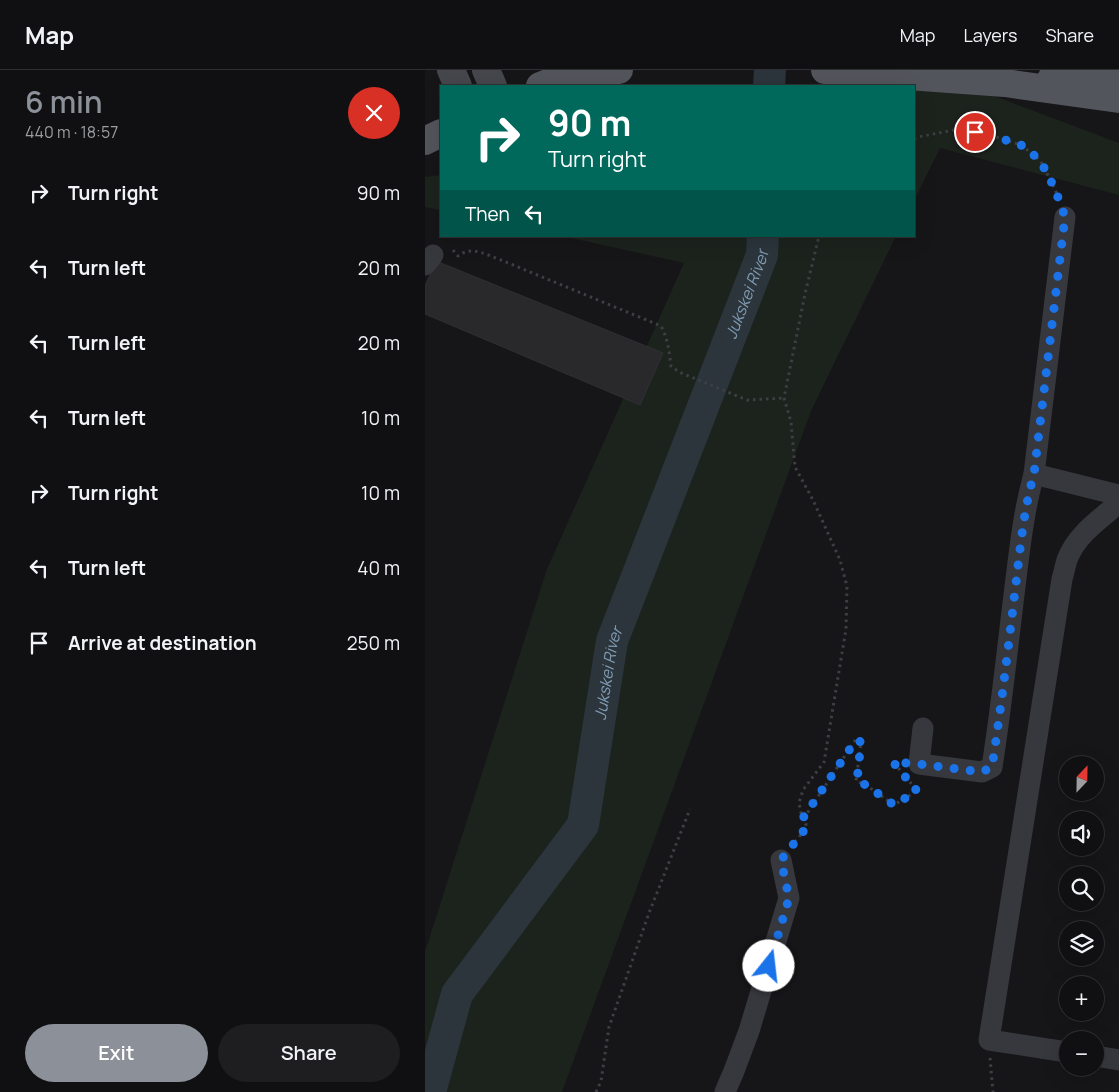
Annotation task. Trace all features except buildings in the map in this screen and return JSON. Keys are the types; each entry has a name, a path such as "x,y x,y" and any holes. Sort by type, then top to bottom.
{"main road":[{"path":"451,70 458,85"},
{"path":"487,70 493,85"},
{"path":"543,85 558,79 619,70"},
{"path":"825,70 905,73 1005,84 1117,83"},
{"path":"425,141 440,134"}],"street":[{"path":"923,728 919,764 982,772 992,767 1020,549 1034,474 1065,217"},
{"path":"1034,474 1119,495"},
{"path":"1059,1051 989,1040 1062,579 1067,559 1075,545 1088,529 1119,503"},
{"path":"725,1092 749,1031 789,898 781,860"},
{"path":"1104,1058 1119,1060"}],"path":[{"path":"915,139 959,129 990,135 1021,145 1040,160 1055,189 1065,217"},
{"path":"781,860 803,832 806,824 799,803 803,790 824,762 846,629 847,586 840,560 813,500 795,467 791,422 783,398 819,237"},
{"path":"429,260 443,248 451,249 459,256 463,252 470,250 501,260 661,326 666,335 671,366 679,372 747,400 783,398"},
{"path":"803,818 856,740 861,742 857,781 866,785 894,805 917,791 893,762 919,764"},
{"path":"595,1092 601,1081 609,1026 649,913 690,810"},
{"path":"989,1040 993,1092"}],"shaded area":[{"path":"957,82 1119,143 1119,195 940,148 915,199 915,90"},
{"path":"440,175 440,210 425,207 425,177"},
{"path":"567,237 896,237 811,411 562,1092 425,1092 425,952 547,569 684,263"}],"waterway":[{"name":"Jukskei River","path":"769,85 770,70"},
{"name":"Jukskei River","path":"430,1092 457,994 583,825 612,641 762,255 763,237"}],"route":[{"path":"769,966 789,898 781,860 803,832 806,824 803,818 856,740 861,742 857,781 866,785 894,805 917,791 893,762 982,772 992,767 1020,549 1034,474 1065,217 1055,189 1040,160 1021,145 975,132"}]}
